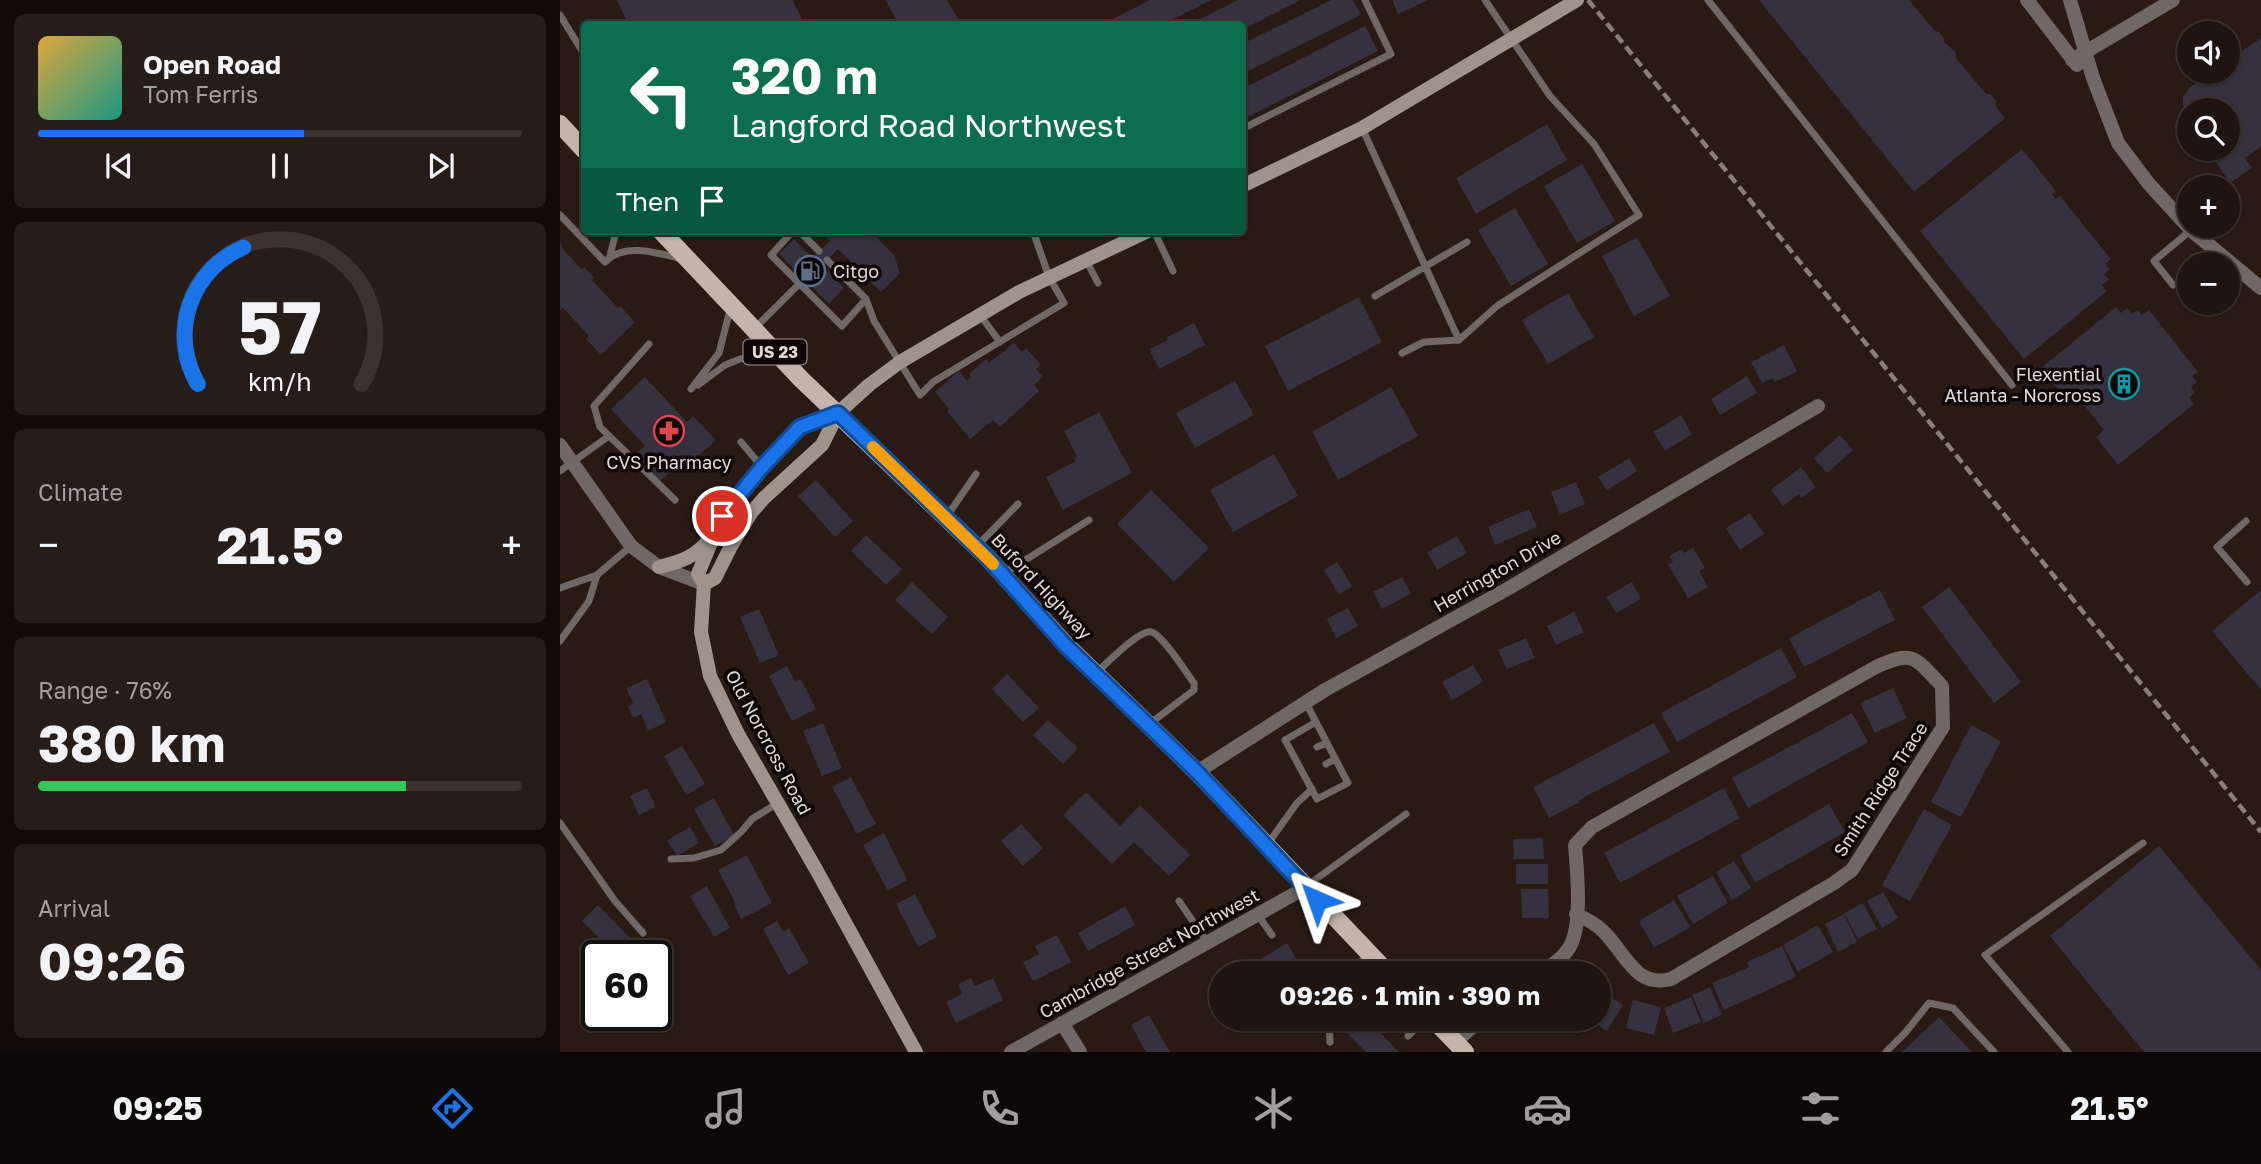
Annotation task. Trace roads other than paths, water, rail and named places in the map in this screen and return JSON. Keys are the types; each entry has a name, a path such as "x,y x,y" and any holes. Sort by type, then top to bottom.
{"main road":[{"path":"560,124 581,147"},
{"name":"Buford Highway","path":"665,235 807,386 977,547 1065,645 1197,772 1377,961"},
{"path":"1445,1031 1460,1047"}],"street":[{"path":"1246,184 1362,128 1577,0"},
{"path":"2027,0 2072,60 2092,78"},
{"path":"2070,0 2092,78 2118,143 2149,184 2177,215"},
{"path":"2072,60 2173,0"},
{"path":"560,445 566,467 631,546 659,567 704,584 715,578 751,513 822,445 838,413 869,385 900,362 980,315 1131,235"},
{"path":"2201,238 2261,288"},
{"name":"Herrington Drive","path":"1197,772 1306,703 1818,406"},
{"path":"659,567 683,561 703,547 722,516 762,467 800,427 838,413"},
{"name":"Old Norcross Road","path":"715,529 698,574 704,584 701,632 710,676 738,734 916,1052"},
{"name":"Smith Ridge Trace","path":"1556,961 1570,946 1576,930 1576,914 1578,879 1575,845 1592,827 1899,656 1914,660 1942,686 1943,727 1852,870 1835,883 1671,979 1658,982 1643,978 1603,931 1576,914"},
{"name":"Cambridge Street Northwest","path":"1011,1052 1305,888"},
{"path":"1062,1023 1080,1052"},
{"path":"1460,1047 1473,1031"}],"lane":[{"path":"1246,127 1391,54 1364,0"},
{"path":"1402,353 1424,342 1459,340 1497,306 1639,215 1594,144 1550,96 1485,0"},
{"path":"1708,0 2012,385"},
{"path":"560,15 581,49"},
{"path":"1362,128 1459,340"},
{"path":"560,215 605,262 622,251 638,251 689,260"},
{"path":"610,257 615,235"},
{"path":"789,235 771,254 817,296 842,326 866,299"},
{"path":"803,235 819,251"},
{"path":"827,260 836,275 866,299 874,321 920,395 933,382 1064,303 1049,277 1034,235"},
{"path":"1156,235 1173,271"},
{"path":"2173,285 2154,261 2181,238"},
{"path":"1375,296 1467,242"},
{"path":"806,251 812,245"},
{"path":"1086,260 1098,283"},
{"path":"754,329 802,281"},
{"path":"731,305 719,353 691,389 725,365 775,352"},
{"path":"980,315 1000,342"},
{"path":"649,344 593,406 600,427 676,500"},
{"path":"566,467 609,436"},
{"path":"741,442 762,467"},
{"path":"947,517 976,474"},
{"path":"977,547 1018,504"},
{"path":"1003,574 1089,520"},
{"path":"2246,521 2217,547 2247,582"},
{"path":"560,588 597,575 631,546"},
{"path":"560,641 589,601 597,575"},
{"path":"1095,674 1136,638 1147,632 1154,633 1194,683 1194,690 1148,725"},
{"path":"1306,703 1316,722 1327,743 1335,759 1348,783 1317,799 1284,740 1316,722"},
{"path":"1317,747 1327,743"},
{"path":"1294,758 1303,754"},
{"path":"1326,764 1335,759"},
{"path":"1304,775 1313,770"},
{"path":"1266,846 1297,803 1312,789"},
{"path":"671,859 694,858 721,850 752,819 778,803"},
{"path":"1305,888 1406,814"},
{"path":"560,823 615,901 643,933"},
{"path":"2068,1052 1985,955 2143,843"},
{"path":"1178,901 1207,942"},
{"path":"1257,914 1272,935"},
{"path":"1362,961 1369,953"},
{"path":"1886,1052 1929,1003 1952,1008 1994,1052"},
{"path":"1330,1031 1330,1042"},
{"path":"1408,1036 1413,1031"}],"railway":[{"path":"1588,0 2261,832"}],"place":[{"name":"Citgo","path":"810,271"},
{"name":"Flexential Atlanta - Norcross","path":"2124,384"},
{"name":"CVS Pharmacy","path":"669,431"}]}
